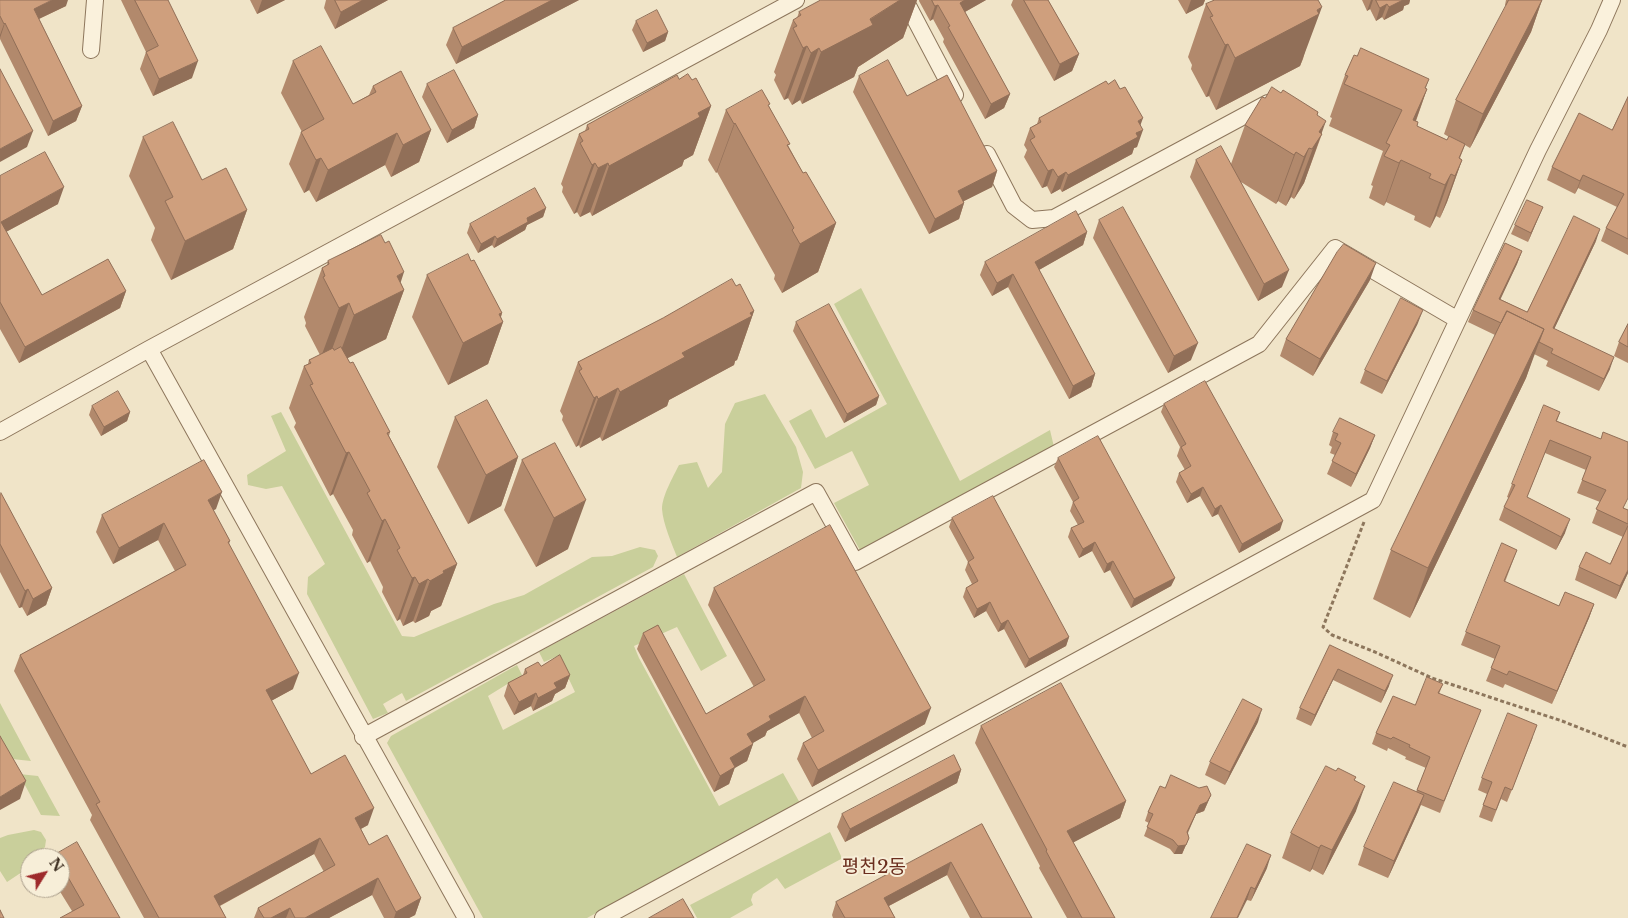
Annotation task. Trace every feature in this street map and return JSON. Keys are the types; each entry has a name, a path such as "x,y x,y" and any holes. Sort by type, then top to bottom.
{"street":[{"path":"91,50 95,0"},
{"path":"0,432 148,349 796,0"},
{"path":"905,0 964,112"},
{"path":"603,918 1373,500 1538,150 1599,30 1612,0"},
{"path":"978,138 1014,206 1032,220 1054,218 1268,104"},
{"path":"363,736 816,492 855,562 1259,344 1335,248 1458,320"},
{"path":"148,349 466,918"}],"path":[{"path":"1373,500 1323,627 1332,635 1432,678 1562,721 1628,746"}],"green space":[{"path":"861,288 960,481 1050,430 1054,447 861,552 834,503 869,485 852,451 815,469 789,421 811,409 826,438 887,404 834,304"},
{"path":"765,394 796,447 803,472 801,488 677,557 666,527 662,504 679,465 697,462 708,488 722,472 725,424 735,403"},
{"path":"281,412 402,636 414,637 494,604 524,595 592,557 612,556 640,547 655,550 658,556 653,567 406,701 402,693 383,704 388,713 373,719 307,594 308,577 325,564 282,486 266,489 248,485 247,475 286,451 271,416"},
{"path":"684,574 727,656 701,671 677,627 634,646 639,658 719,806 783,773 800,803 587,918 483,918 387,743 391,736 517,665 522,675 488,696 503,730 575,692 558,656 544,662 539,652"},
{"path":"0,703 31,761 12,759 0,736"},
{"path":"19,774 38,776 60,816 41,815"},
{"path":"34,830 41,832 46,840 44,848 20,848 20,873 7,882 0,871 0,838"},
{"path":"830,832 841,859 785,889 777,878 753,894 751,900 753,905 730,918 697,918 690,905"}],"building":[{"path":"0,0 52,0 34,9 82,106 53,121 0,16"},
{"path":"135,0 168,0 198,61 159,79 146,52 158,46"},
{"path":"335,0 363,0 341,12"},
{"path":"506,0 552,0 462,47 453,28"},
{"path":"821,0 900,0 870,19 873,25 821,52 819,48 811,53 807,46 803,48 793,28 797,26 793,20 801,15 799,12"},
{"path":"932,0 965,0 960,3 1010,94 991,104 948,27 950,26 938,5 935,6"},
{"path":"1024,0 1048,0 1079,54 1060,64"},
{"path":"1215,0 1318,0 1322,7 1317,10 1319,14 1235,58 1228,44 1225,45 1210,17 1213,16 1206,4"},
{"path":"1376,0 1403,0 1389,7 1387,4 1380,8"},
{"path":"1509,0 1542,0 1483,114 1456,100"},
{"path":"657,10 668,32 647,43 636,21"},
{"path":"321,46 353,104 376,92 373,86 401,71 431,130 403,145 397,133 328,170 321,158 316,160 301,132 324,119 293,61"},
{"path":"1361,48 1429,79 1425,88 1427,89 1413,120 1418,122 1417,126 1447,140 1449,136 1465,144 1459,158 1462,160 1455,176 1451,174 1445,185 1429,178 1431,174 1401,160 1399,163 1384,156 1390,145 1386,143 1402,110 1344,84 1348,76 1345,75 1354,55 1357,56"},
{"path":"888,60 907,96 947,75 997,171 958,191 964,203 935,219 859,76"},
{"path":"0,69 33,131 0,149"},
{"path":"454,70 478,115 452,130 427,84"},
{"path":"688,74 692,80 696,78 711,106 698,113 700,117 609,166 608,163 598,168 595,163 592,165 580,143 583,141 579,134 589,129 587,125 677,75 679,79"},
{"path":"1115,80 1120,89 1125,87 1143,118 1138,121 1143,130 1136,133 1138,137 1068,175 1066,172 1058,177 1053,169 1048,171 1030,140 1035,137 1030,128 1041,122 1039,118 1106,81 1108,84"},
{"path":"1272,87 1281,93 1283,90 1318,112 1317,115 1326,121 1319,132 1322,134 1312,149 1309,148 1304,157 1296,152 1294,155 1245,125 1262,97 1265,98"},
{"path":"762,90 770,104 768,105 790,144 787,145 803,173 806,172 836,223 800,244 792,230 794,228 726,110"},
{"path":"1628,97 1628,239 1606,228 1624,194 1583,175 1580,181 1552,167 1579,113 1612,130"},
{"path":"173,122 202,180 226,168 247,210 185,241 165,201 173,197 143,137"},
{"path":"1221,146 1289,270 1264,284 1196,160"},
{"path":"45,152 64,187 1,222 42,295 108,259 126,291 25,347 0,302 0,176"},
{"path":"535,188 546,208 527,218 528,222 497,239 495,236 481,244 470,224"},
{"path":"1527,200 1543,207 1531,233 1515,225"},
{"path":"1123,207 1198,343 1174,356 1099,220"},
{"path":"1076,211 1087,232 1035,262 1095,374 1073,386 1013,274 997,283 985,262"},
{"path":"1574,216 1600,229 1553,328 1614,357 1604,379 1551,353 1553,349 1539,342 1544,329 1507,311 1501,323 1473,310 1505,243 1522,251 1499,299 1527,312"},
{"path":"381,235 385,243 389,241 404,272 397,276 404,290 354,315 349,303 339,308 323,277 325,276 322,268 329,264 328,261"},
{"path":"1344,244 1376,263 1320,359 1286,339 1337,252"},
{"path":"468,254 471,261 474,260 502,313 499,314 503,322 463,343 427,275"},
{"path":"732,279 736,286 740,284 754,311 750,313 752,316 682,353 685,357 620,392 618,388 598,399 597,396 594,398 579,371 582,369 578,362 663,318"},
{"path":"1401,298 1423,310 1387,381 1365,370"},
{"path":"829,304 879,396 847,414 796,322"},
{"path":"1507,311 1544,329 1428,568 1391,550"},
{"path":"1628,324 1628,347 1619,342"},
{"path":"341,347 350,363 353,362 390,432 387,433 457,564 443,571 444,573 430,581 428,579 419,584 415,577 412,578 397,550 400,548 385,519 382,521 367,493 370,491 349,452 346,453 310,385 313,384 304,366 311,363 309,360 333,348 334,350"},
{"path":"1205,381 1283,521 1242,544 1221,505 1215,509 1203,487 1191,494 1179,473 1191,466 1181,447 1186,444 1164,404"},
{"path":"118,391 130,412 104,427 92,406"},
{"path":"487,400 518,457 486,475 455,417"},
{"path":"1544,405 1560,412 1556,421 1601,439 1603,432 1628,442 1628,498 1623,508 1628,510 1628,524 1596,509 1606,490 1582,480 1591,457 1550,440 1527,497 1570,519 1561,537 1504,507 1515,485 1512,484"},
{"path":"1340,418 1375,435 1356,474 1332,461 1341,443 1335,440 1338,434 1333,432"},
{"path":"1098,436 1175,578 1134,599 1113,561 1107,564 1095,542 1083,549 1071,528 1084,522 1073,502 1079,498 1058,458"},
{"path":"555,443 586,500 554,518 522,460"},
{"path":"204,460 222,492 208,500 230,541 228,542 299,673 266,690 311,774 345,755 374,808 355,818 369,845 387,835 421,898 396,912 378,878 305,918 295,918 290,908 271,918 264,918 258,908 335,865 320,838 214,896 226,918 159,918 96,804 100,802 20,655 186,565 164,523 119,548 102,515"},
{"path":"1,493 52,588 33,599 28,589 25,591 0,544"},
{"path":"993,496 1069,637 1029,659 1008,620 1001,624 990,602 977,609 966,588 978,581 968,562 974,558 952,518"},
{"path":"830,525 931,708 818,770 803,743 824,731 805,696 769,716 771,720 747,734 753,744 730,758 735,767 720,776 643,633 658,625 706,714 765,680 714,588"},
{"path":"1628,526 1628,570 1620,586 1579,567 1586,552 1610,564"},
{"path":"1502,543 1517,550 1504,581 1559,606 1565,592 1594,604 1557,691 1509,671 1507,675 1491,668 1500,646 1466,632"},
{"path":"1330,645 1393,675 1385,691 1338,669 1315,715 1300,708"},
{"path":"560,655 570,675 554,683 557,688 538,698 536,693 519,702 508,683 527,673 525,669 538,662 541,666"},
{"path":"1427,677 1443,684 1438,693 1481,710 1444,801 1417,790 1430,757 1393,737 1391,739 1376,733 1393,696 1415,705"},
{"path":"1061,683 1126,801 1067,831 1115,918 1082,918 981,726"},
{"path":"1243,699 1262,709 1230,772 1210,762"},
{"path":"1508,713 1537,725 1512,790 1505,787 1496,810 1483,805 1492,782 1482,778"},
{"path":"0,736 26,781 0,797"},
{"path":"954,755 961,770 850,829 842,814"},
{"path":"1326,766 1336,771 1338,768 1356,777 1354,780 1365,786 1332,850 1321,845 1319,848 1291,833"},
{"path":"1171,775 1199,788 1207,786 1211,795 1207,802 1200,805 1187,832 1189,838 1186,845 1178,846 1173,840 1147,827 1153,814 1148,812 1160,786 1165,788"},
{"path":"1394,782 1424,795 1394,861 1364,847"},
{"path":"982,824 1032,918 982,918 951,862 884,898 895,918 845,918 836,902"},
{"path":"77,842 120,918 60,918 84,905 70,881 70,848 66,848"},
{"path":"1247,844 1271,855 1255,889 1251,887 1237,918 1211,918"},
{"path":"683,899 694,918 649,918"},
{"path":"0,910 4,918 0,918"}],"district":[{"name":"평천2동","path":"874,868"}]}
